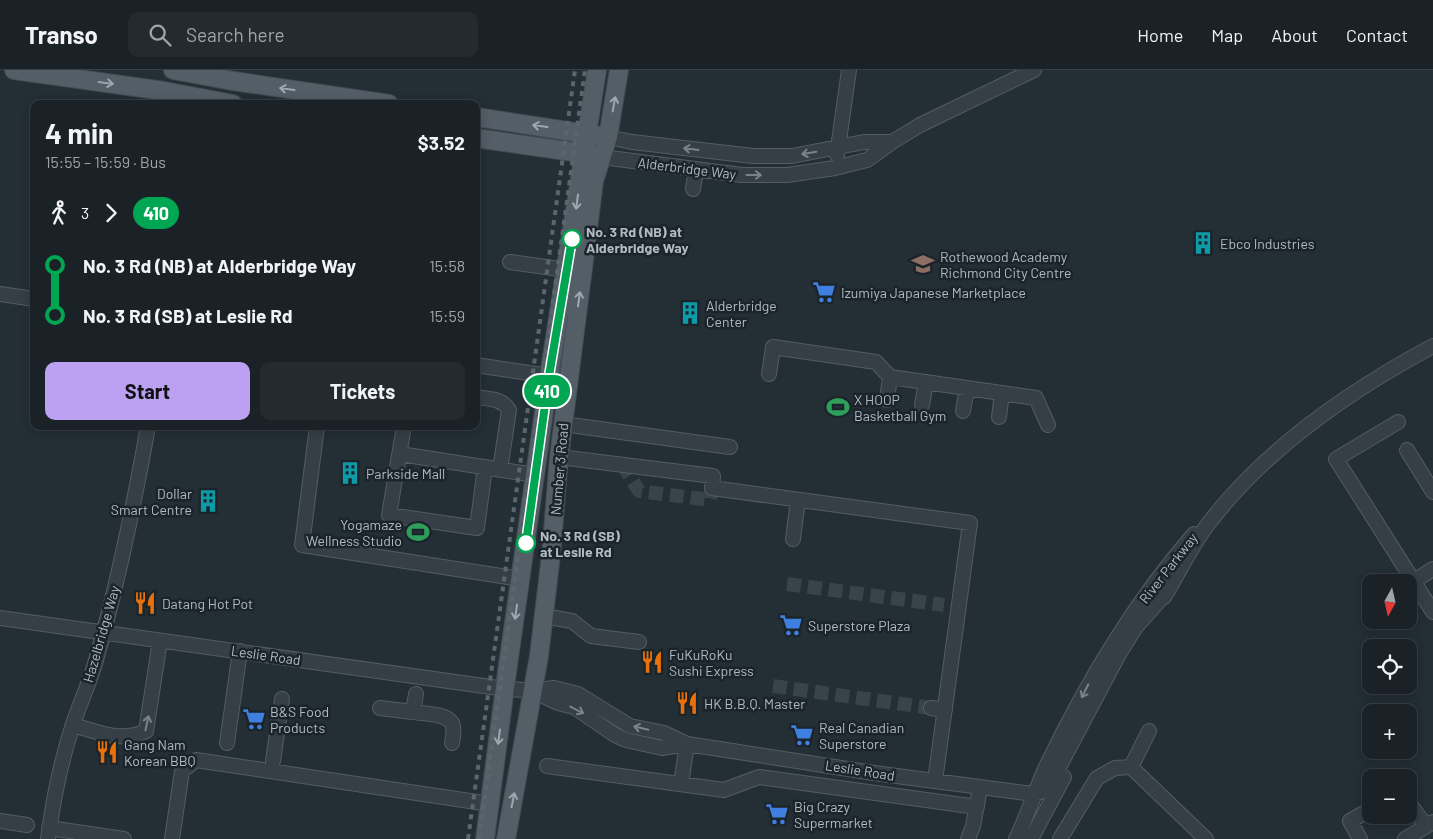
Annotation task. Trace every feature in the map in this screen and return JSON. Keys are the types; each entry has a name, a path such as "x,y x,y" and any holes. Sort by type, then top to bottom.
{"main road":[{"path":"14,70 164,91 193,100"},
{"path":"173,70 198,72 226,80 362,100"},
{"name":"Number 3 Road","path":"485,839 549,376 598,70"},
{"name":"Number 3 Road","path":"506,839 540,656 562,424 594,181 608,137 620,70"},
{"name":"Alderbridge Way","path":"480,118 608,137"},
{"name":"Alderbridge Way","path":"480,139 602,156"}],"street":[{"path":"835,168 849,70"},
{"name":"Alderbridge Way","path":"602,156 742,175 787,175 835,168 867,160 920,125 1034,70"},
{"path":"193,100 198,72"},
{"name":"Alderbridge Way","path":"608,137 641,143 753,156 792,156 864,142 892,142"},
{"path":"693,189 696,170"},
{"path":"510,262 567,270"},
{"path":"0,294 30,298"},
{"path":"1211,520 1277,450 1365,385 1433,346"},
{"path":"769,374 773,347 876,362 890,377 1036,398 1048,425"},
{"path":"480,366 549,376"},
{"path":"887,400 890,377"},
{"path":"922,405 926,382"},
{"path":"964,411 967,388"},
{"path":"999,417 1002,393"},
{"path":"480,399 498,401 505,404 509,410 500,470"},
{"path":"1398,422 1336,459 1410,574"},
{"path":"562,424 730,447"},
{"name":"Hazelbridge Way","path":"49,834 55,794 73,725 96,660 125,545 147,430"},
{"path":"316,430 302,545 521,578"},
{"path":"403,430 389,515 477,528 485,468"},
{"path":"1407,450 1433,492"},
{"path":"400,454 535,475"},
{"path":"559,457 713,476 712,488 970,523 936,781"},
{"path":"792,539 798,500"},
{"name":"River Parkway","path":"1031,839 1111,686 1211,520"},
{"name":"River Parkway","path":"1016,839 1034,794 1093,675 1109,649 1174,557 1201,526 1211,520"},
{"path":"1418,578 1433,569"},
{"path":"1418,588 1433,612"},
{"path":"1034,794 1043,791 1049,786 1119,654 1135,628 1168,591"},
{"path":"944,605 959,607"},
{"path":"544,616 572,621 591,636 639,642"},
{"name":"Leslie Road","path":"0,618 505,688 533,691 554,688 578,694 630,726 664,733 687,744 765,748 936,781 1034,794"},
{"path":"73,725 109,736 134,737 146,731 160,641"},
{"path":"227,742 240,652"},
{"path":"413,712 416,694"},
{"path":"273,761 282,699"},
{"path":"380,708 443,716 452,722 454,730 452,743"},
{"path":"930,708 945,710"},
{"path":"1131,767 1149,731"},
{"path":"681,784 687,744"},
{"path":"172,839 182,770 196,760 490,804"},
{"path":"547,766 724,790 759,777 977,807"},
{"path":"1060,839 1097,778 1115,768 1131,767 1206,839"},
{"path":"968,839 973,826 980,788"},
{"path":"1405,839 1429,824 1417,811"},
{"path":"1360,839 1350,821 1362,814"},
{"path":"0,821 27,825"},
{"path":"49,834 123,839"}],"tunnel":[{"path":"622,464 639,491 710,500 712,488"},
{"path":"787,584 944,605"},
{"path":"773,686 931,708"}],"railway":[{"path":"468,839 575,70"},
{"path":"479,839 585,70"}],"bus line":[{"name":"410","path":"526,543 549,376 572,239"}],"place":[{"name":"No. 3 Rd (NB) at Alderbridge Way","path":"572,239"},
{"name":"Ebco Industries","path":"1203,243"},
{"name":"Rothewood Academy Richmond City Centre","path":"923,264"},
{"name":"Izumiya Japanese Marketplace","path":"824,292"},
{"name":"Alderbridge Center","path":"690,313"},
{"name":"X HOOP Basketball Gym","path":"838,407"},
{"name":"Parkside Mall","path":"350,473"},
{"name":"Dollar Smart Centre","path":"208,501"},
{"name":"Yogamaze Wellness Studio","path":"418,532"},
{"name":"No. 3 Rd (SB) at Leslie Rd","path":"526,543"},
{"name":"Datang Hot Pot","path":"145,603"},
{"name":"Superstore Plaza","path":"791,625"},
{"name":"FuKuRoKu Sushi Express","path":"652,662"},
{"name":"HK B.B.Q. Master","path":"687,703"},
{"name":"B&S Food Products","path":"254,719"},
{"name":"Real Canadian Superstore","path":"802,735"},
{"name":"Gang Nam Korean BBQ","path":"107,752"},
{"name":"Big Crazy Supermarket","path":"777,814"}]}
